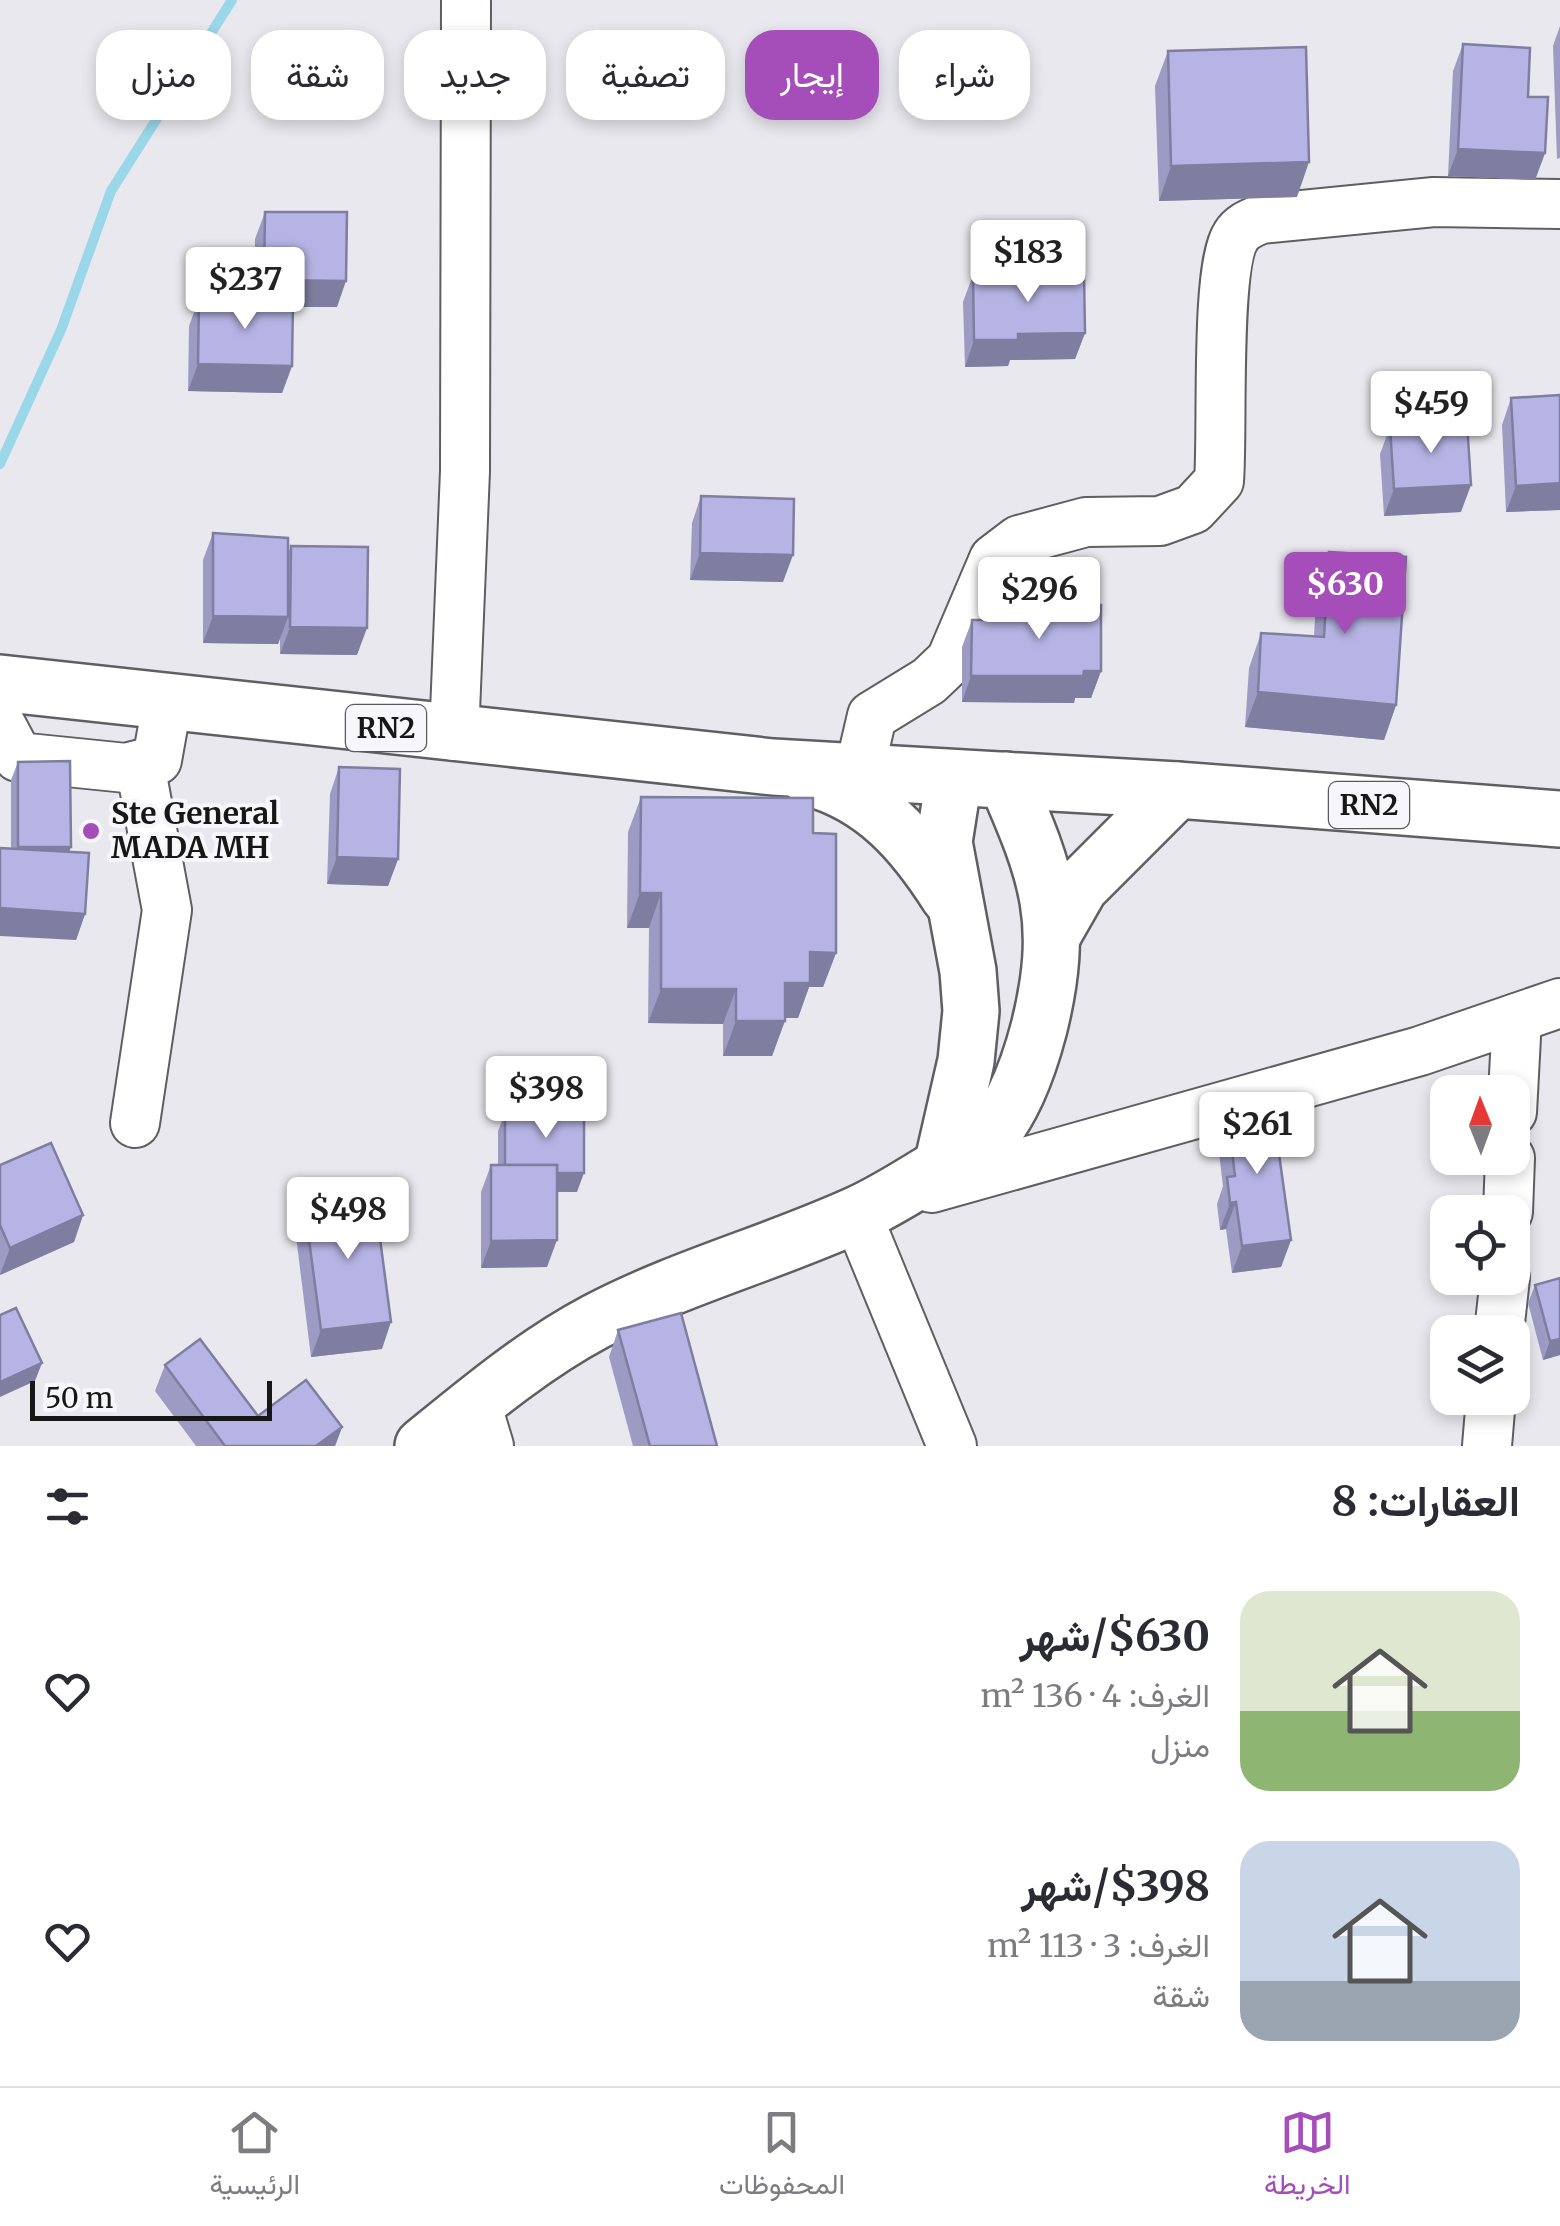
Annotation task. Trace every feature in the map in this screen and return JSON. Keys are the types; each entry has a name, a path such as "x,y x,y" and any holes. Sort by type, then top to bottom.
{"main road":[{"name":"RN2","path":"0,683 454,736 773,767 1178,790 1560,819"},
{"path":"773,767 825,782 892,822 913,843 955,907"},
{"path":"423,1446 483,1425 593,1323 728,1263 871,1208 978,1148 1012,1102 1040,1022 1052,936 1046,877 980,779 944,842 970,987 970,1032 942,1166"},
{"path":"1052,936 1080,887 1178,790"}],"street":[{"path":"454,736 464,471 466,2"},
{"path":"859,772 872,716 929,681 952,660 994,559 1019,540 1086,522 1160,521 1193,509 1219,481 1224,296 1234,237 1247,225 1262,220 1434,202 1560,204"},
{"path":"0,723 18,757 126,768 157,760 167,704"},
{"path":"135,1123 167,910 140,765"},
{"path":"1522,1075 1538,1011"},
{"path":"952,1446 871,1208 1402,1056 1538,1011"},
{"path":"1487,1446 1490,1415"}],"building":[{"path":"1463,44 1530,48 1528,97 1548,97 1545,153 1458,149"},
{"path":"1306,47 1309,162 1171,166 1168,51"},
{"path":"265,212 347,212 346,281 264,280"},
{"path":"1084,273 1085,333 1018,334 1018,340 974,340 973,275"},
{"path":"199,299 293,301 292,366 198,364"},
{"path":"1560,395 1560,483 1516,486 1511,398"},
{"path":"1467,422 1471,485 1394,489 1390,427"},
{"path":"701,496 794,499 793,555 700,553"},
{"path":"213,533 288,538 288,617 213,616"},
{"path":"291,546 368,547 367,628 290,627"},
{"path":"1329,552 1406,557 1396,705 1258,692 1261,633 1324,637"},
{"path":"1012,605 1101,605 1101,671 1084,671 1083,676 971,676 972,620 1012,620"},
{"path":"70,761 71,847 18,847 18,762"},
{"path":"339,767 400,769 398,859 337,857"},
{"path":"641,797 813,798 813,833 836,834 836,953 810,952 810,983 785,983 785,1021 736,1021 736,989 661,989 661,893 640,893"},
{"path":"0,848 89,853 85,914 0,908"},
{"path":"1272,1104 1291,1240 1242,1246 1236,1202 1230,1203 1227,1177 1235,1176 1227,1110"},
{"path":"505,1113 584,1114 584,1173 557,1173 557,1165 505,1165"},
{"path":"51,1143 83,1215 10,1248 0,1225 0,1165"},
{"path":"491,1165 557,1165 557,1240 491,1241"},
{"path":"374,1193 391,1322 321,1330 304,1202"},
{"path":"1560,1278 1560,1339 1550,1341 1535,1285"},
{"path":"16,1308 42,1363 0,1382 0,1315"},
{"path":"681,1313 717,1446 650,1446 618,1330"},
{"path":"200,1339 258,1416 306,1380 342,1427 316,1446 225,1446 165,1365"}],"waterway":[{"path":"0,464 61,330 111,191 232,0"}],"place":[{"name":"Ste General MADA MH","path":"91,831"}]}
